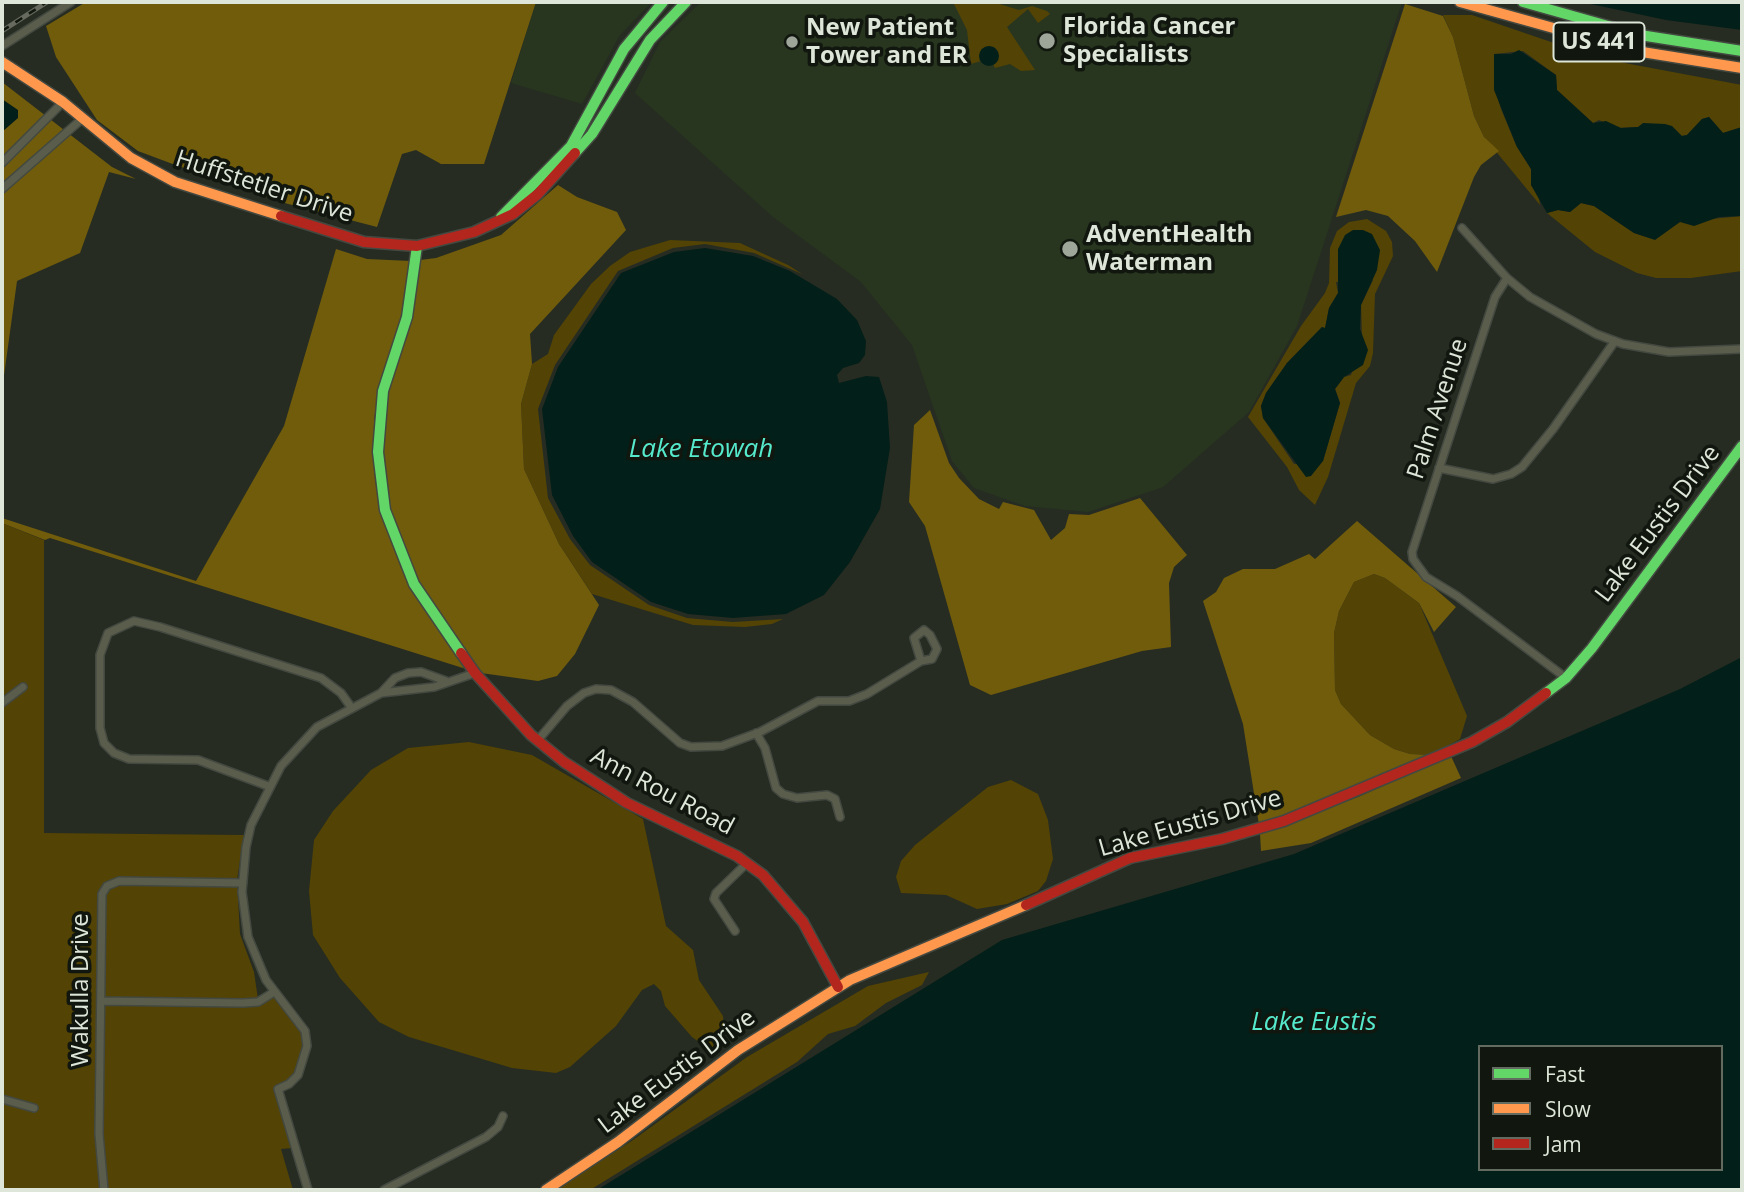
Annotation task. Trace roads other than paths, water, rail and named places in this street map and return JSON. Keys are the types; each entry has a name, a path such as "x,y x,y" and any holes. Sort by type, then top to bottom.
{"street":[{"path":"2,46 71,2"},
{"name":"Huffstetler Drive","path":"501,218 570,146 624,49 663,2"},
{"name":"Huffstetler Drive","path":"2,62 63,102 131,158 175,181 363,242 417,246 474,232 513,214 538,194 578,152 650,40 686,2"},
{"name":"US 441","path":"1460,2 1624,48 1742,68"},
{"name":"US 441","path":"1523,2 1640,35 1742,51"},
{"path":"2,163 63,102"},
{"path":"2,189 83,118"},
{"path":"1462,228 1507,278 1549,310 1615,341 1669,352 1742,349"},
{"name":"Ann Rou Road","path":"417,246 407,317 383,391 379,419 379,478 388,523 405,565 441,627 475,673 538,740 564,762 615,797 747,863 790,904 838,986"},
{"name":"Palm Avenue","path":"1507,278 1495,297 1413,555 1420,572 1457,596 1566,678"},
{"path":"1439,468 1493,479 1522,467 1553,429 1615,341"},
{"name":"Lake Eustis Drive","path":"546,1190 618,1142 738,1051 838,986 889,962 1005,916 1130,858 1259,830 1359,792 1495,729 1539,701 1566,678 1592,648 1741,449"},
{"path":"268,786 198,760 129,759 114,753 104,743 100,728 100,655 108,633 134,621 172,631 321,678 341,693 351,707"},
{"path":"538,740 567,706 584,693 596,689 611,690 633,702 665,732 691,747 722,746 756,733 818,701 849,701 867,694 921,661"},
{"path":"307,1190 278,1089 289,1084 304,1062 307,1046 305,1031 274,992 255,959 248,937 243,883 248,836 268,786 281,766 317,727 381,692 401,676 421,672 446,681"},
{"path":"381,692 434,687 475,673"},
{"path":"401,676 404,689"},
{"path":"2,703 23,687"},
{"path":"756,733 765,748 776,788 783,794 797,798 827,795 835,799 840,817"},
{"path":"735,930 714,899 716,893 747,863"},
{"name":"Wakulla Drive","path":"104,1190 99,1134 101,898 107,886 119,881 243,883"},
{"path":"101,1001 243,1003 258,1002 274,992"},
{"path":"2,1099 34,1108"},
{"path":"384,1190 486,1137 498,1127 503,1116"}],"water":[{"path":"1581,2 1742,2 1742,30 1666,20"},
{"path":"989,46 996,49 999,56 996,63 989,66 982,63 979,56 982,49"},
{"path":"1519,50 1556,75 1557,90 1593,123 1606,121 1621,128 1638,127 1643,123 1665,124 1672,126 1682,136 1687,135 1702,119 1709,117 1723,133 1742,127 1742,216 1719,217 1694,226 1680,222 1655,240 1634,233 1594,206 1581,203 1570,212 1558,210 1547,213 1531,185 1531,169 1517,147 1494,90 1494,54 1511,54"},
{"path":"2,99 18,110 18,118 2,132"},
{"path":"1353,230 1372,234 1380,250 1377,270 1361,305 1360,329 1368,350 1363,365 1344,377 1335,389 1340,403 1323,461 1311,476 1306,477 1263,418 1261,406 1266,393 1287,363 1322,327 1325,328 1329,308 1338,293 1338,249 1345,235"},
{"name":"Lake Etowah","path":"705,248 753,256 790,271 837,299 857,320 866,341 865,355 859,363 843,368 837,375 839,383 866,376 879,377 887,402 890,448 880,509 850,562 824,595 786,614 733,618 688,614 651,602 592,562 573,536 552,495 542,409 558,367 621,273 674,252"},
{"name":"Lake Eustis","path":"1742,657 1742,1190 597,1190 1002,940 1294,854 1680,689"}],"railway":[{"path":"2,31 47,2"}],"place":[{"name":"Florida Cancer Specialists","path":"1047,41"},
{"name":"New Patient Tower and ER","path":"792,42"},
{"name":"AdventHealth Waterman","path":"1070,249"}]}
